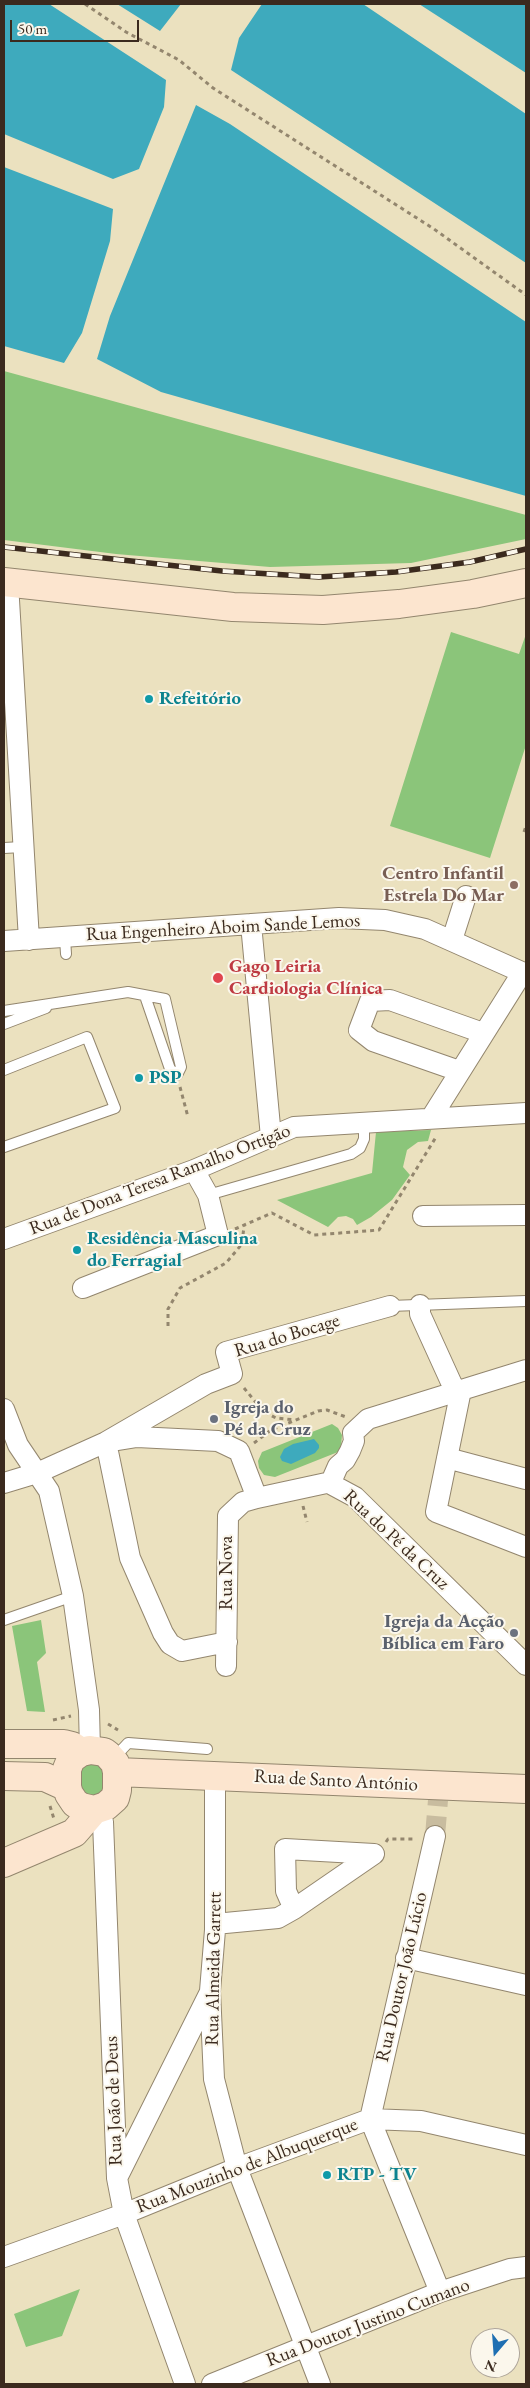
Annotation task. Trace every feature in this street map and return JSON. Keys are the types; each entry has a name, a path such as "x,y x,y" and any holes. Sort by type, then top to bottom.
{"street":[{"path":"4,941 35,939 13,848 6,582 233,607 324,610 399,604 473,594 526,583"},
{"path":"452,940 466,896"},
{"name":"Rua Engenheiro Aboim Sande Lemos","path":"35,939 65,946 251,924 338,918 385,920 425,929 524,974"},
{"path":"251,924 271,1137"},
{"path":"439,1118 459,1071 524,974"},
{"path":"459,1071 373,1040 359,1030 370,1001 390,1000 483,1033"},
{"name":"Rua de Dona Teresa Ramalho Ortigão","path":"4,1239 194,1170 294,1127 364,1121 526,1113"},
{"path":"83,1288 218,1235 208,1195 194,1170"},
{"path":"423,1216 526,1215"},
{"path":"420,1305 420,1314 458,1391 436,1512 526,1547"},
{"name":"Rua do Bocage","path":"4,1483 37,1473 106,1442 206,1384 232,1374 226,1352 390,1306"},
{"path":"331,1482 338,1466 350,1450 354,1441 353,1433 368,1418 526,1370"},
{"path":"4,1409 18,1445 49,1491 73,1596 89,1710 104,1739 104,1762 113,1800 103,1808 99,1816 74,1833 4,1863"},
{"path":"227,1642 182,1651 170,1644 163,1633 130,1558 106,1442 137,1437 218,1441 239,1451 257,1498"},
{"path":"447,1458 526,1479"},
{"name":"Rua Nova","path":"226,1666 228,1516 242,1502 331,1482"},
{"name":"Rua do Pé da Cruz","path":"331,1482 329,1483 355,1497 526,1665"},
{"path":"4,1744 64,1744 104,1762"},
{"path":"99,1816 75,1803 68,1794 68,1765 73,1757 104,1762"},
{"name":"Rua de Santo António","path":"104,1762 135,1776 145,1774 215,1776 438,1793 526,1789"},
{"path":"4,1776 44,1777 67,1786"},
{"name":"Rua Almeida Garrett","path":"215,1776 215,1924 210,1992 214,2079 237,2168 320,2384"},
{"name":"Rua João de Deus","path":"99,1816 117,2178 124,2214 185,2384"},
{"name":"Rua Doutor João Lúcio","path":"370,2119 435,1837"},
{"path":"294,1909 286,1891 284,1849 374,1854"},
{"path":"215,1924 278,1918 374,1854"},
{"path":"406,1958 526,1985"},
{"path":"117,2178 210,1992"},
{"path":"370,2119 440,2292"},
{"name":"Rua Mouzinho de Albuquerque","path":"4,2257 124,2214 237,2168 370,2119 421,2122 526,2145"},
{"name":"Rua Doutor Justino Cumano","path":"212,2384 440,2292 510,2269 526,2267"}],"lane":[{"path":"4,1011 70,996 128,992 165,999 181,1067 177,1074 170,1069 145,996"},
{"path":"4,1024 70,996"},
{"path":"4,1070 87,1037 115,1108 4,1147"},
{"path":"208,1195 351,1154 360,1148 364,1139 364,1121"},
{"name":"Rua do Bocage","path":"390,1306 526,1301"},
{"path":"4,1620 73,1596"},
{"path":"104,1762 128,1743 207,1749"}],"path":[{"path":"85,4 126,32 179,60 214,88 434,229 526,295"},
{"path":"524,832 526,826"},
{"path":"177,1074 188,1117"},
{"path":"218,1235 272,1213 314,1235 379,1230 439,1118"},
{"path":"168,1326 168,1309 180,1288 226,1264 242,1244 244,1226"},
{"path":"232,1374 263,1411 276,1418 296,1420"},
{"path":"248,1474 247,1459 250,1449 257,1439 271,1430 296,1420 327,1410 347,1418 352,1424 353,1433"},
{"path":"374,1854 388,1839 435,1837"}],"green space":[{"path":"4,371 526,515 526,539 411,563 270,567 116,554 4,540"},
{"path":"451,632 519,654 526,634 526,745 490,858 390,826"},
{"path":"431,1130 428,1141 418,1142 407,1150 403,1167 410,1175 392,1200 371,1217 357,1225 353,1219 346,1216 338,1217 328,1227 277,1200 372,1173 376,1132"},
{"path":"332,1424 338,1428 342,1435 341,1447 338,1452 275,1477 264,1475 259,1468 258,1461 262,1452"},
{"path":"41,1620 46,1653 37,1662 45,1712 27,1711 12,1626"},
{"path":"87,1763 99,1765 104,1774 105,1791 95,1800 80,1790 81,1768"},
{"path":"80,2289 62,2336 26,2347 14,2314"}],"water":[{"path":"4,4 49,4 166,80 164,107 139,169 113,179 4,134"},
{"path":"117,4 181,4 160,31"},
{"path":"262,4 363,4 526,114 526,263 231,70 239,38"},
{"path":"419,4 526,4 526,73"},
{"path":"196,105 230,124 526,322 526,496 161,392 97,359 110,316"},
{"path":"4,167 113,209 110,241 82,333 64,363 4,346"},
{"path":"314,1439 319,1445 315,1453 291,1464 282,1461 280,1457 284,1449 293,1444"}],"tunnel":[{"path":"435,1836 438,1800"}],"railway":[{"path":"4,547 222,571 319,577 396,572 470,562 526,549"}],"place":[{"name":"Refeitório","path":"149,699"},
{"name":"Centro Infantil Estrela Do Mar","path":"514,885"},
{"name":"Gago Leiria Cardiologia Clínica","path":"218,978"},
{"name":"PSP","path":"139,1078"},
{"name":"Residência Masculina do Ferragial","path":"77,1250"},
{"name":"Igreja do Pé da Cruz","path":"214,1419"},
{"name":"Igreja da Acção Bíblica em Faro","path":"514,1633"},
{"name":"RTP - TV","path":"327,2175"}]}
